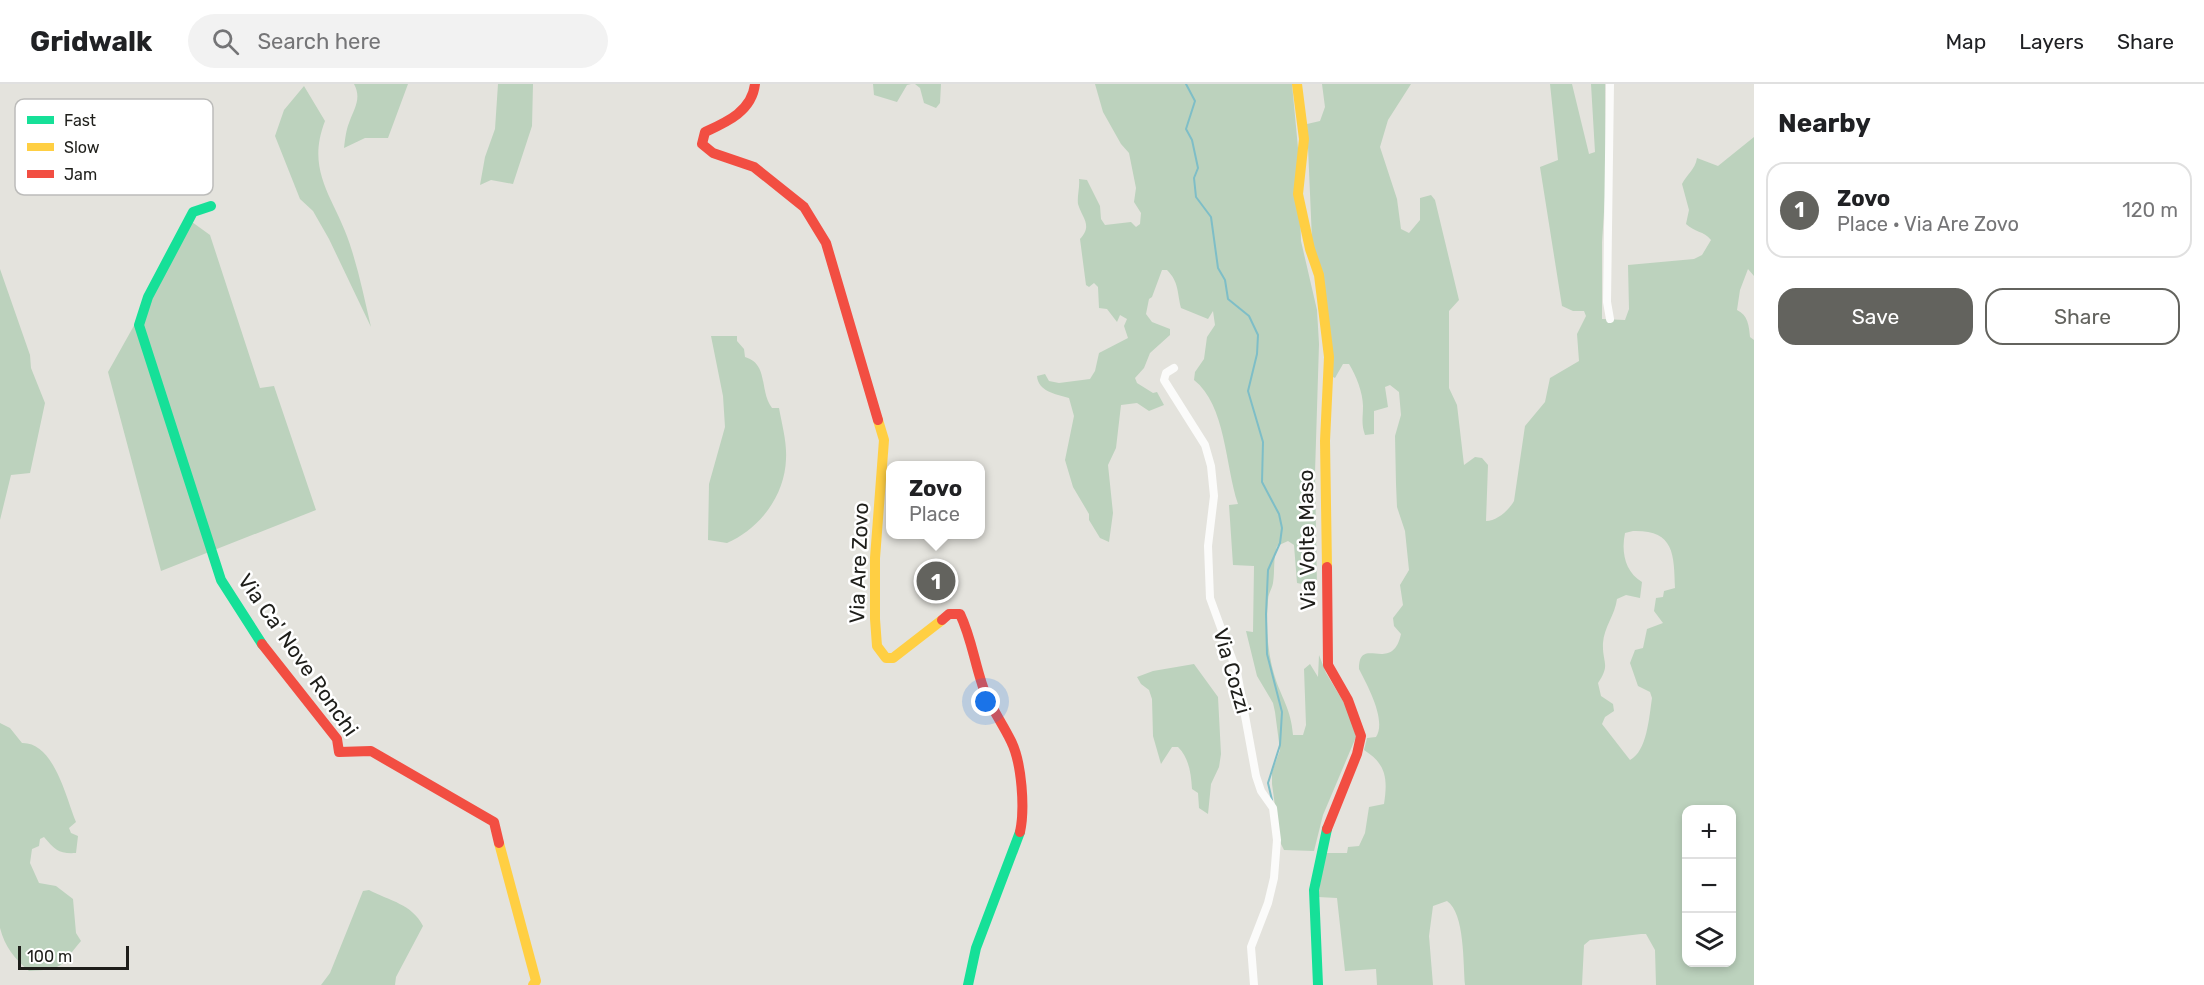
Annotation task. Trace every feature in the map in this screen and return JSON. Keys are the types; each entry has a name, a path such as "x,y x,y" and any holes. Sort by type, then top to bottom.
{"street":[{"name":"Via Are Zovo","path":"755,84 754,98 748,105 705,132 702,144 713,153 754,167 768,176 804,207 826,243 884,440 875,558 877,646 886,658 893,658 949,614 960,614 968,630 982,686 1013,744 1020,780 1021,829 989,909 968,985"},
{"name":"Via Volte Maso","path":"1297,84 1304,139 1298,194 1310,249 1319,275 1329,357 1326,441 1328,665 1348,700 1361,736 1357,754 1328,822 1314,891 1318,985"},
{"path":"1610,84 1607,302 1610,319"},
{"name":"Via Ca' Nove Ronchi","path":"211,206 193,212 148,297 139,325 221,580 250,629 336,739 339,752 371,751 494,822 536,981 533,985"},
{"name":"Via Cozzi","path":"1174,368 1166,373 1164,380 1205,445 1211,466 1214,496 1208,546 1210,598 1237,672 1256,776 1273,808 1276,821 1274,878 1251,947 1254,985"}],"green space":[{"path":"354,84 408,84 388,138 365,138 344,148 347,129 357,99"},
{"path":"498,84 533,84 532,126 513,184 491,180 480,185 485,157 495,129"},
{"path":"873,84 911,84 907,85 897,102 874,95"},
{"path":"915,84 941,84 940,103 936,108 924,103 920,88"},
{"path":"1095,84 1292,84 1298,148 1301,241 1317,310 1319,344 1315,473 1317,587 1297,583 1294,545 1288,541 1277,546 1273,583 1268,598 1268,647 1274,674 1288,710 1293,735 1303,735 1306,725 1304,669 1310,664 1318,677 1319,655 1326,673 1349,711 1356,737 1323,815 1314,851 1284,850 1280,842 1272,784 1272,772 1280,750 1275,712 1273,703 1257,676 1246,631 1253,632 1254,566 1233,565 1229,505 1238,504 1219,420 1205,391 1194,380 1195,372 1204,359 1207,337 1215,325 1213,311 1208,319 1181,308 1174,279 1167,270 1162,270 1152,297 1149,299 1146,314 1152,322 1170,329 1170,335 1150,353 1144,368 1135,378 1137,383 1153,393 1157,392 1164,405 1149,411 1137,403 1121,405 1116,448 1108,465 1113,513 1109,542 1100,538 1089,520 1089,514 1073,487 1065,460 1074,416 1069,398 1048,391 1038,381 1037,376 1045,374 1049,381 1059,383 1090,379 1095,371 1099,353 1128,338 1124,326 1127,319 1120,315 1117,322 1107,309 1099,308 1098,287 1094,283 1089,287 1086,285 1080,239 1086,230 1086,225 1078,204 1079,179 1087,180 1100,206 1101,219 1105,225 1131,222 1136,227 1140,224 1141,213 1134,202 1136,188 1129,153 1121,144 1103,112"},
{"path":"1322,84 1411,84 1388,120 1380,147 1397,199 1401,229 1409,233 1420,220 1420,198 1431,195 1435,200 1459,300 1449,311 1449,388 1457,405 1464,465 1475,457 1482,458 1488,465 1486,521 1502,514 1514,501 1525,426 1545,402 1550,378 1579,361 1577,334 1586,316 1584,311 1573,311 1562,306 1540,167 1558,160 1550,84 1572,84 1589,154 1595,152 1591,84 1605,84 1606,182 1602,242 1602,319 1625,320 1629,309 1628,265 1694,259 1702,255 1711,240 1686,224 1689,210 1682,184 1695,166 1697,158 1718,166 1754,137 1754,276 1748,269 1740,290 1737,310 1746,318 1750,337 1754,340 1754,985 1656,985 1655,950 1646,934 1641,934 1590,940 1584,945 1582,985 1465,985 1460,927 1453,907 1447,901 1433,906 1429,936 1433,985 1377,985 1376,969 1345,971 1337,898 1318,897 1325,853 1347,853 1348,847 1359,846 1365,833 1369,807 1384,804 1386,787 1384,772 1377,761 1364,750 1367,738 1376,737 1379,721 1371,693 1359,669 1360,659 1370,653 1391,652 1397,646 1401,634 1394,626 1393,618 1403,605 1400,585 1409,570 1405,531 1397,507 1395,436 1401,415 1399,392 1390,385 1385,387 1388,407 1374,411 1374,434 1365,435 1362,396 1349,364 1343,364 1335,378 1329,375 1312,240 1307,124 1320,121 1325,107","holes":["1647,532 1664,539 1669,546 1674,564 1675,588 1664,591 1663,597 1656,598 1654,611 1663,623 1647,629 1643,648 1635,650 1630,663 1638,686 1650,692 1652,698 1644,742 1636,756 1630,760 1602,724 1605,717 1614,711 1613,704 1601,696 1598,683 1605,667 1604,637 1617,599 1626,595 1640,598 1642,582 1628,567 1624,554 1625,533"]},
{"path":"304,86 325,121 318,157 321,173 325,188 352,251 371,327 329,239 313,211 300,199 275,136 284,110"},
{"path":"192,222 210,235 260,388 274,386 316,510 161,571 108,372"},
{"path":"0,269 30,355 31,368 45,403 30,473 11,475 0,520"},
{"path":"711,336 737,336 737,341 744,349 745,357 758,366 768,401 772,408 779,408 786,446 785,472 776,498 760,520 739,537 727,543 708,540 709,484 725,427 723,396"},
{"path":"1194,664 1218,697 1221,754 1219,767 1211,784 1208,814 1199,808 1198,793 1192,789 1190,772 1182,751 1178,747 1172,747 1161,764 1153,736 1152,699 1149,690 1141,684 1137,677 1153,671"},
{"path":"0,723 10,728 22,743 33,745 51,761 76,822 69,828 71,833 78,836 76,853 65,853 58,850 44,837 40,839 39,846 32,849 30,863 39,883 56,886 73,899 76,933 81,941 61,965 50,969 29,971 11,952 0,928"},
{"path":"369,890 407,908 423,926 396,977 395,985 321,985 330,973 363,891"}],"waterway":[{"path":"1186,84 1195,101 1186,129 1192,140 1198,168 1194,178 1196,197 1211,217 1218,268 1225,280 1228,299 1249,316 1258,335 1257,354 1248,391 1263,442 1262,482 1279,514 1282,528 1280,543 1268,570 1266,614 1267,654 1282,712 1280,745 1268,783 1272,800"}],"traffic: fast":[{"path":"211,206 193,212 148,297 139,325 221,580 262,644"},
{"path":"1318,985 1314,890 1327,829"},
{"path":"968,985 976,948 1020,832"}],"traffic: slow":[{"path":"1297,84 1304,139 1298,194 1310,249 1319,275 1329,357 1325,441 1327,567"},
{"path":"878,420 884,440 875,558 877,646 886,658 893,658 942,620"},
{"path":"499,843 536,981 533,985"}],"traffic: jam":[{"path":"755,84 753,93 744,108 730,120 705,132 702,144 713,153 754,167 804,207 826,243 878,420"},
{"path":"1327,567 1328,665 1348,700 1361,736 1357,754 1327,829"},
{"path":"942,620 949,614 960,614 991,706 1015,750 1022,786 1020,832"},
{"path":"262,644 337,739 339,752 371,751 494,822 499,843"}],"place":[{"name":"Zovo","path":"936,581"}]}
